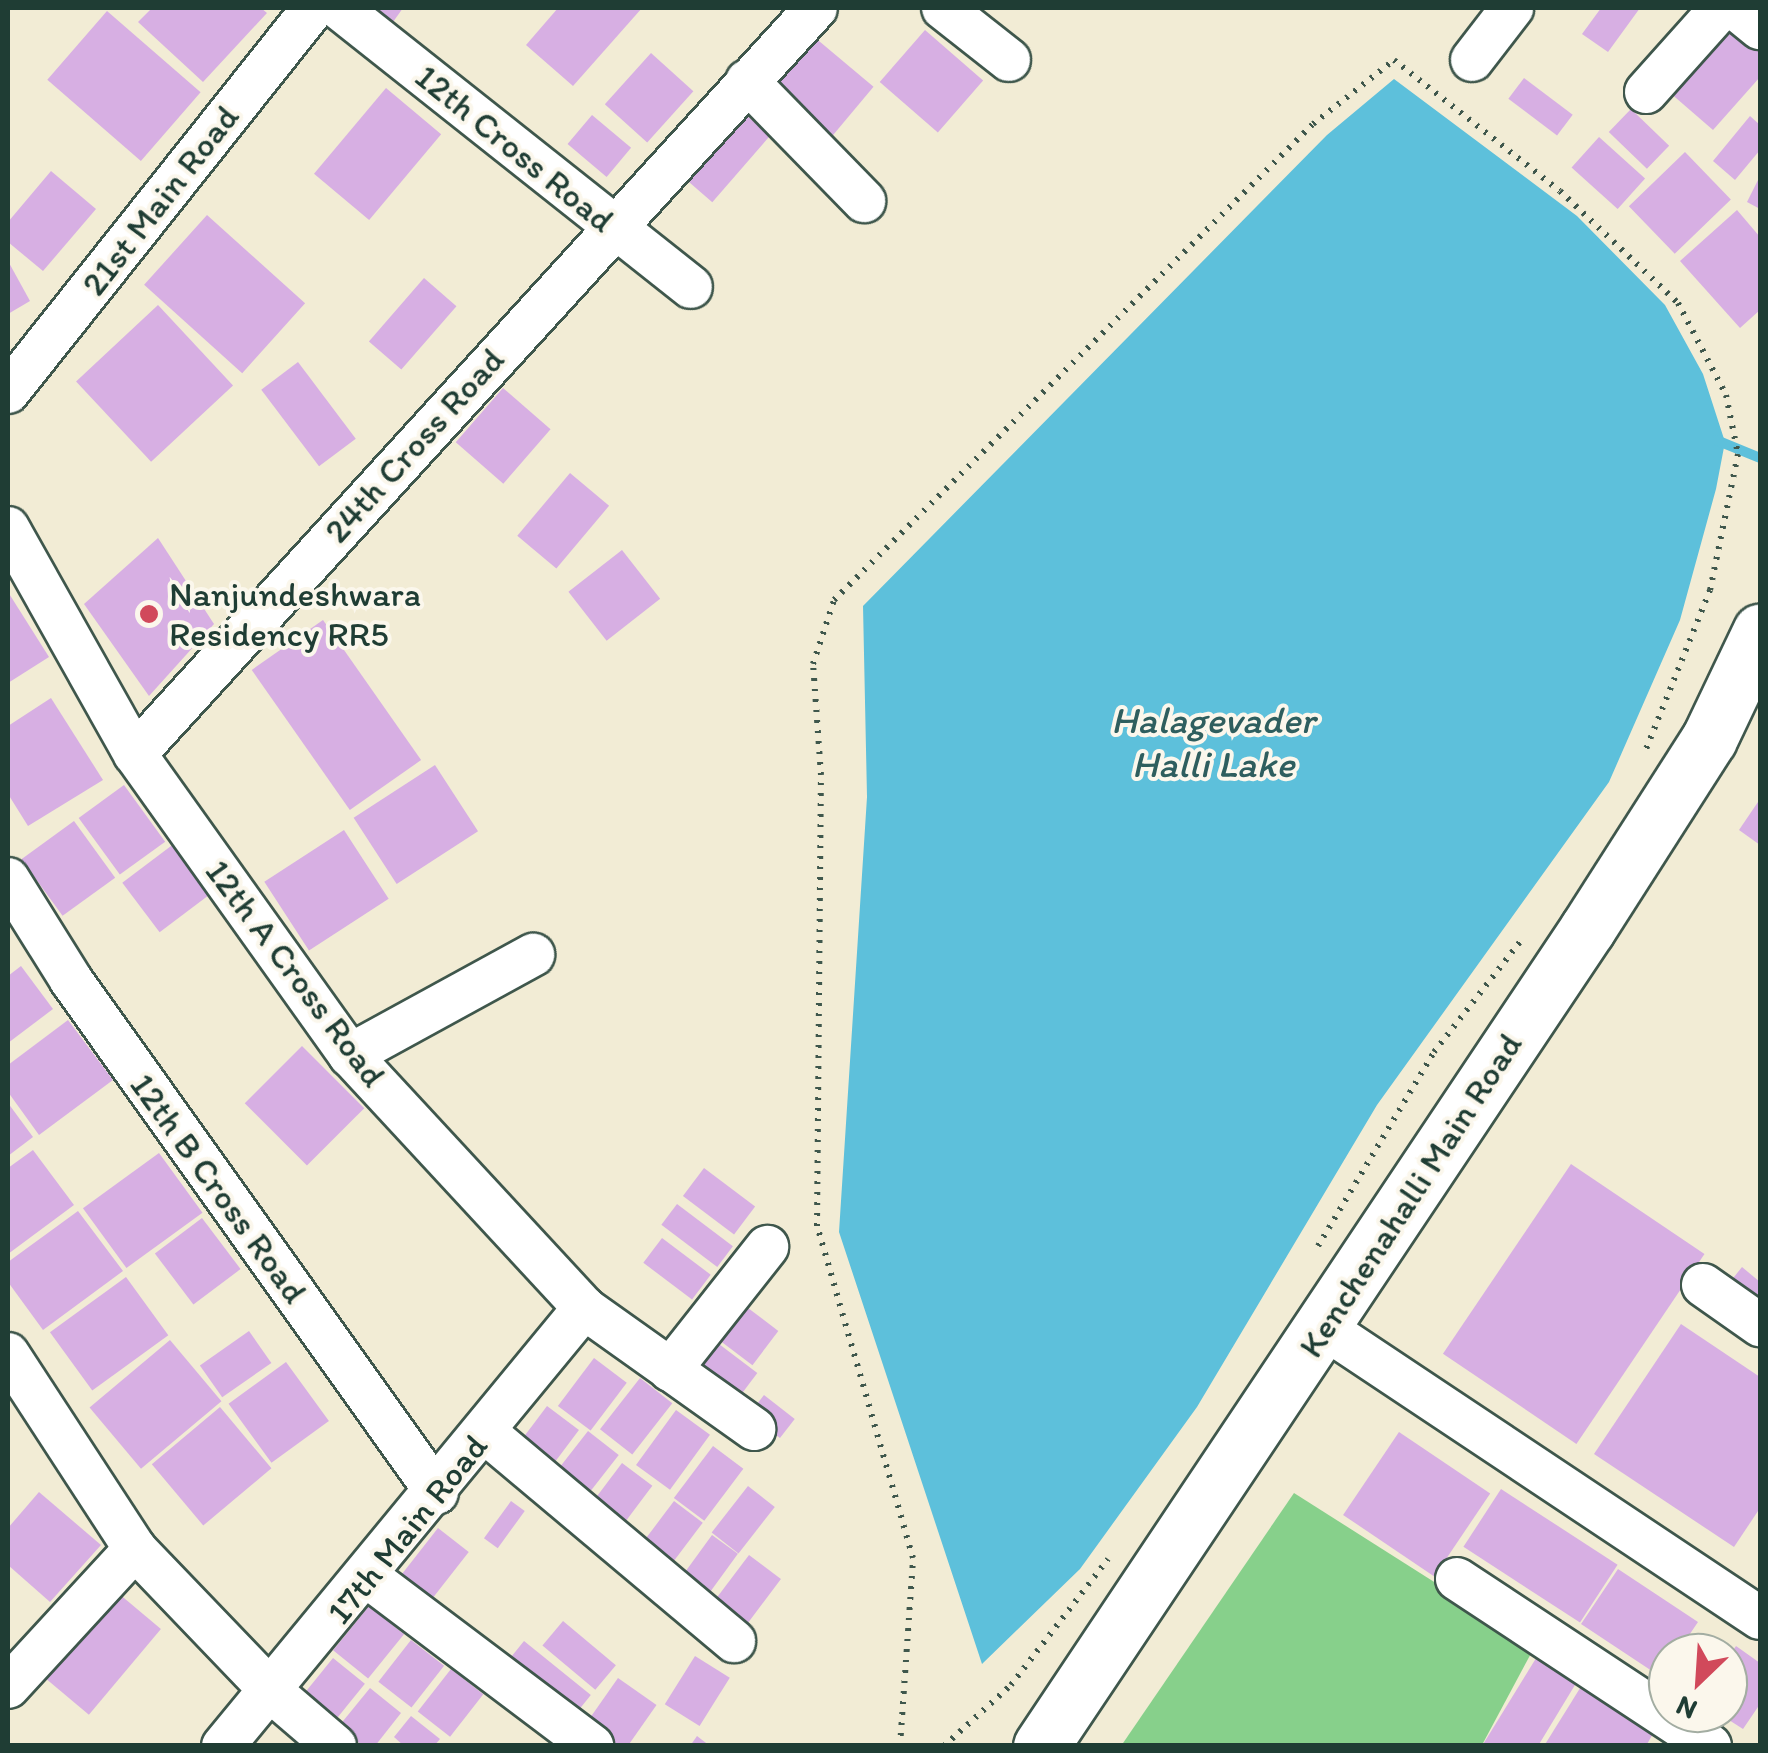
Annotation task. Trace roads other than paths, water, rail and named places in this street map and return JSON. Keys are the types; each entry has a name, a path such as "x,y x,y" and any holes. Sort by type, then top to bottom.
{"main road":[{"name":"Kenchenahalli Main Road","path":"1084,1746 1698,755 1760,632"},
{"name":"Kenchenahalli Main Road","path":"1040,1746 1619,948 1760,718"}],"street":[{"name":"21st Main Road","path":"8,392 313,8"},
{"name":"12th Cross Road","path":"339,8 691,287"},
{"name":"24th Cross Road","path":"135,754 612,226 816,8"},
{"path":"944,8 1009,60"},
{"path":"1472,60 1512,8"},
{"path":"1646,92 1721,8"},
{"path":"1735,8 1760,28"},
{"path":"747,81 864,200"},
{"name":"12th A Cross Road","path":"8,528 135,754 350,1055 584,1308 754,1430"},
{"name":"12th B Cross Road","path":"8,879 71,980 437,1493"},
{"path":"350,1055 533,955"},
{"path":"670,1370 767,1247"},
{"path":"1703,1285 1760,1325"},
{"name":"17th Main Road","path":"224,1746 368,1577 584,1308"},
{"path":"1338,1337 1760,1618"},
{"path":"8,1354 135,1549 272,1692 335,1746"},
{"path":"486,1433 734,1642"},
{"path":"8,1687 135,1549"},
{"path":"368,1577 592,1746"},
{"path":"1457,1579 1710,1746"}],"water":[{"name":"Halagevader Halli Lake","path":"1394,79 1577,216 1665,305 1703,374 1725,442 1716,489 1680,620 1609,782 1377,1105 1197,1407 1080,1569 982,1664 839,1232 867,797 863,606 1327,135"}],"waterway":[{"path":"1716,440 1760,458"}],"place":[{"name":"Nanjundeshwara Residency RR5","path":"149,614"}]}
